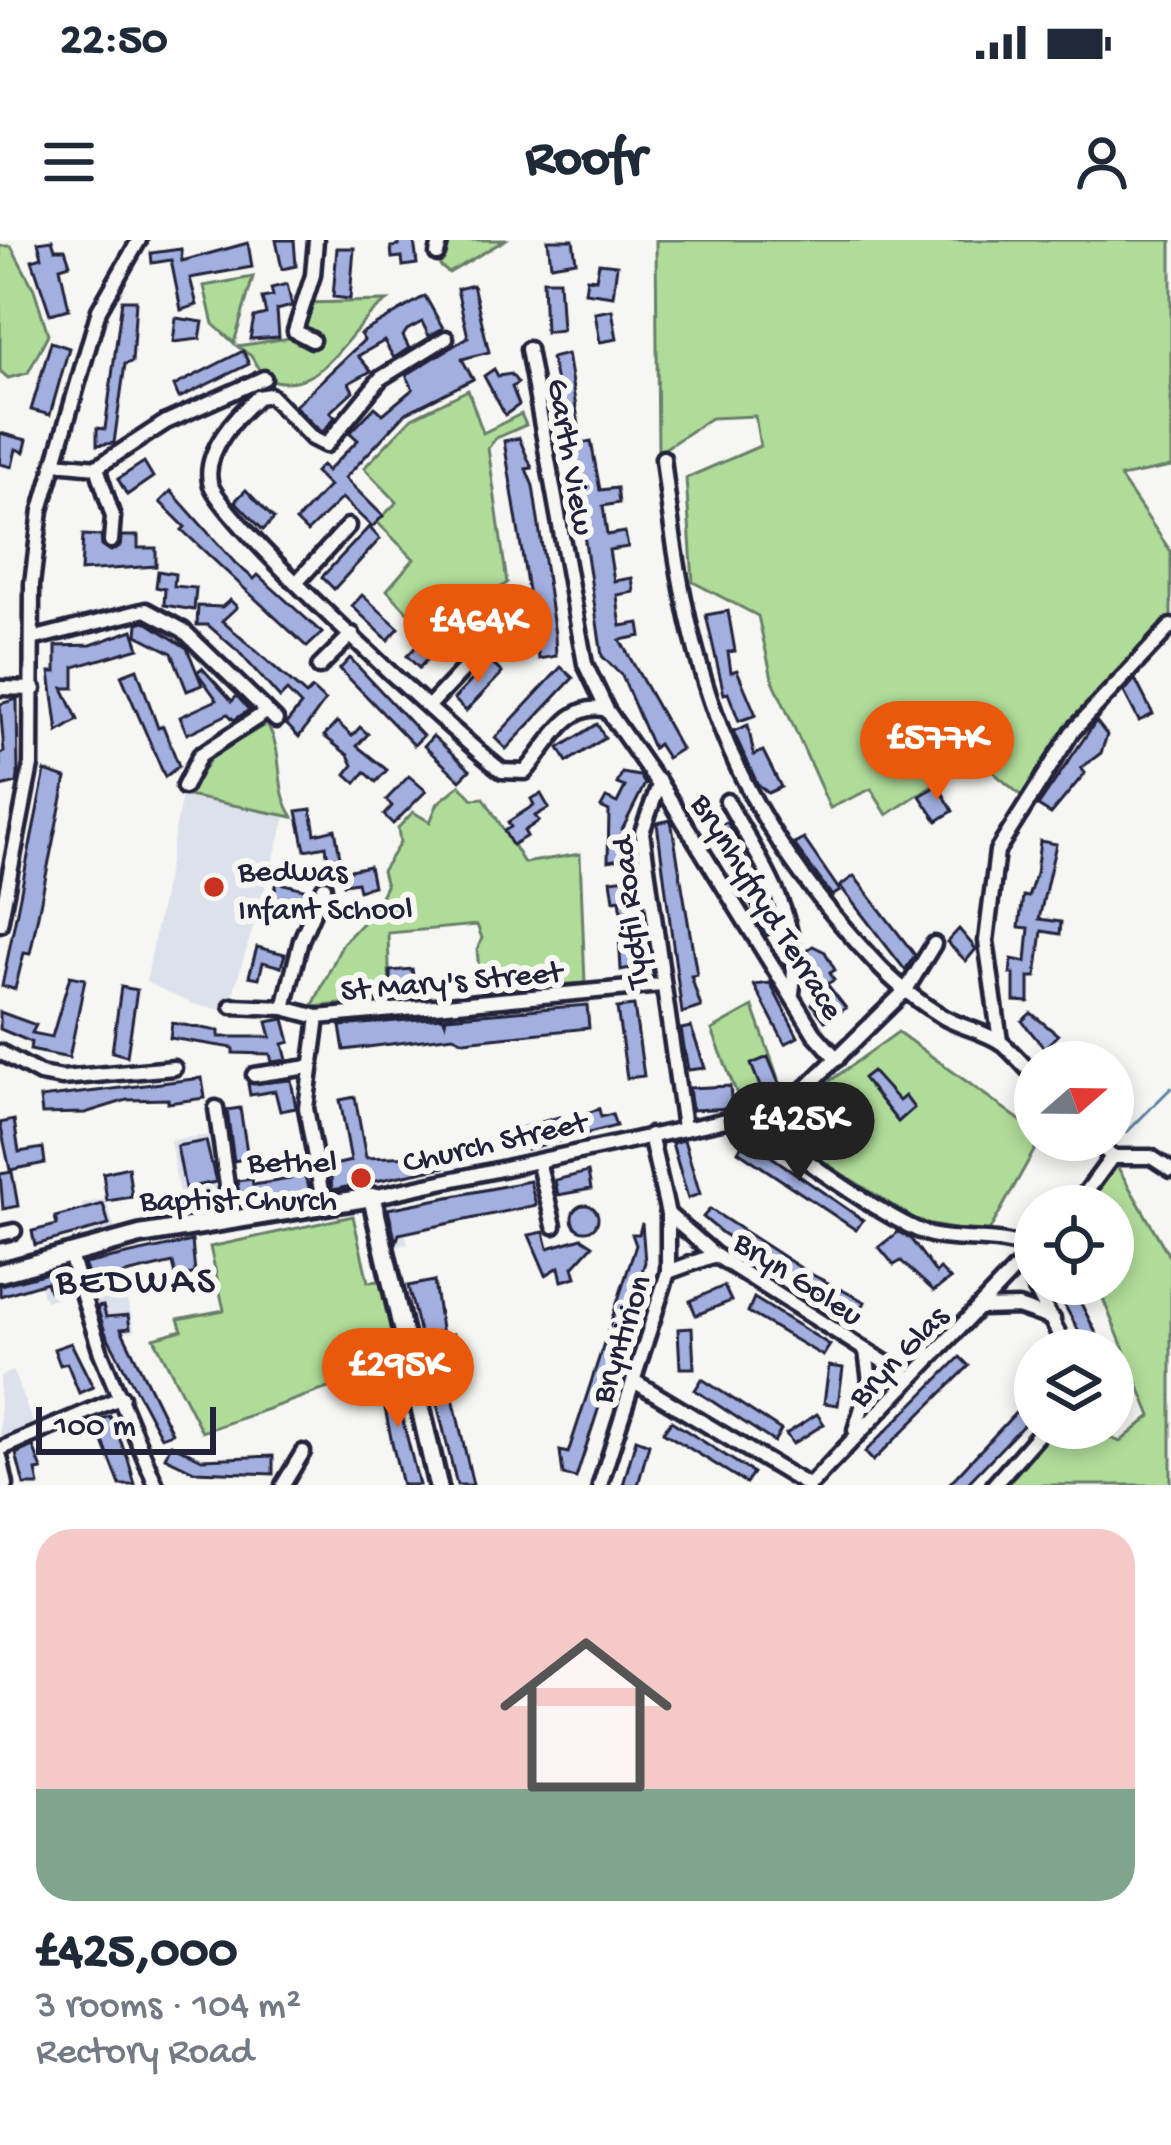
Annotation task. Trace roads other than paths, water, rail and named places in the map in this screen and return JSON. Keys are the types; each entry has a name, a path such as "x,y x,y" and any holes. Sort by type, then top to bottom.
{"street":[{"path":"0,923 27,802 35,550 99,310 139,240"},
{"path":"312,340 296,331 313,275 316,240"},
{"path":"446,338 381,378 333,442 322,445 312,438 270,395 245,407 215,449 208,477 221,509 502,771 520,773 574,716 595,706 608,710 658,780"},
{"name":"Garth View","path":"528,349 576,628 608,710"},
{"path":"55,463 97,467 166,422 264,378"},
{"path":"663,458 681,600 706,692 734,762 776,843 874,961 906,990 946,1018 1000,1041 1014,1055"},
{"path":"97,467 113,517 111,541"},
{"path":"297,582 348,526"},
{"path":"32,639 146,610 183,631 271,716 200,755 184,787"},
{"path":"1000,1041 986,941 998,851 1072,732 1171,626"},
{"path":"320,668 352,634"},
{"path":"429,706 476,656"},
{"path":"0,688 34,689"},
{"path":"184,743 200,755"},
{"name":"Tydfil Road","path":"658,780 641,832 684,1128"},
{"name":"Brynhyfryd Terrace","path":"658,780 791,994 837,1059"},
{"path":"727,801 788,914 796,947 791,994"},
{"path":"284,1008 301,940 325,887"},
{"name":"Church Street","path":"1,1270 69,1252 324,1207 756,1114 793,1099 837,1059 906,990 934,944"},
{"name":"St Mary's Street","path":"232,1006 284,1008 318,1017 661,985"},
{"name":"St Mary's Street","path":"318,1017 305,1108 324,1207"},
{"path":"157,1050 158,1068"},
{"path":"0,1052 40,1074 62,1078 174,1068"},
{"path":"254,1075 309,1067"},
{"path":"216,1108 232,1221"},
{"path":"756,1114 779,1142 928,1234 1014,1245"},
{"name":"Bryntirion","path":"600,1485 668,1272 668,1214 650,1135"},
{"path":"1134,1153 1171,1170"},
{"path":"538,1162 554,1226"},
{"path":"373,1197 438,1485"},
{"name":"Bryn Goleu","path":"668,1214 715,1256 908,1377"},
{"path":"69,1252 95,1338 156,1485"},
{"path":"668,1272 715,1256"},
{"name":"Bryn Glas","path":"808,1485 823,1479 853,1437 1014,1271"},
{"path":"1047,1305 1057,1329"},
{"name":"Bryn Glas","path":"978,1308 1018,1307 1052,1319"},
{"name":"Bryn Glas","path":"853,1437 870,1381 865,1350"},
{"path":"634,1381 808,1485"},
{"path":"6,1485 0,1453 122,1397"},
{"path":"994,1485 1026,1449"},
{"path":"283,1485 303,1452"}],"waterway":[{"path":"1134,1125 1171,1088"}],"place":[{"name":"Bedwas Infant School","path":"214,887"},
{"name":"Bethel Baptist Church","path":"361,1178"}],"district":[{"name":"BEDWAS","path":"137,1277"}]}
